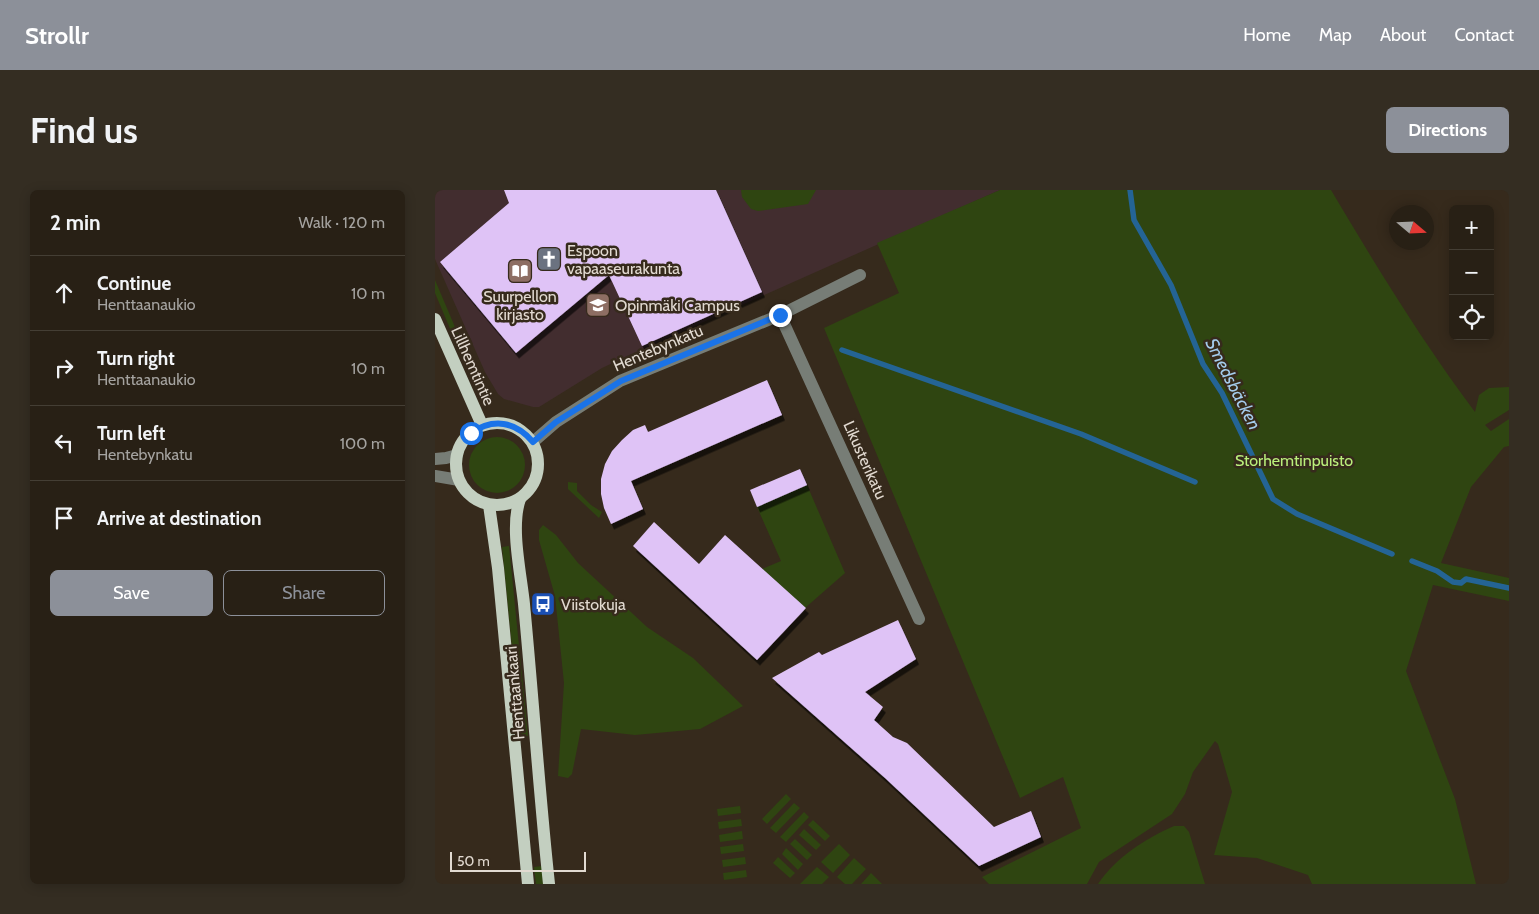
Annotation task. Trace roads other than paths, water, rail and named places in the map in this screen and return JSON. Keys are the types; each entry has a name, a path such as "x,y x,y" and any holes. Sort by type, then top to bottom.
{"main road":[{"name":"Lillhemtintie","path":"435,319 482,425"},
{"path":"501,423 514,426 533,442 537,453 538,474 528,492 520,500 505,505 489,505 476,500 466,492 459,480 456,467 457,454 462,442 471,433 482,425 501,423"},
{"name":"Henttaankaari","path":"520,500 515,511 515,531 524,605 549,884"},
{"name":"Henttaankaari","path":"489,505 498,568 528,884"}],"street":[{"name":"Hentebynkatu","path":"533,442 556,422 621,381 780,315 860,276"},
{"name":"Likusterikatu","path":"780,315 919,619"},
{"path":"435,459 457,454"},
{"path":"435,476 459,480"}],"waterway":[{"name":"Smedsbäcken","path":"1130,190 1134,220 1171,285 1203,364 1222,393 1273,499 1297,514 1392,554"},
{"path":"842,350 1081,434 1195,482"},
{"name":"Smedsbäcken","path":"1412,561 1437,571 1453,582 1461,583 1466,579 1509,588"}],"place":[{"name":"Espoon vapaaseurakunta","path":"549,259"},
{"name":"Suurpellon kirjasto","path":"520,271"},
{"name":"Opinmäki Campus","path":"598,305"},
{"name":"Viistokuja","path":"543,604"}],"park label":[{"name":"Storhemtinpuisto","path":"1294,460"}]}
